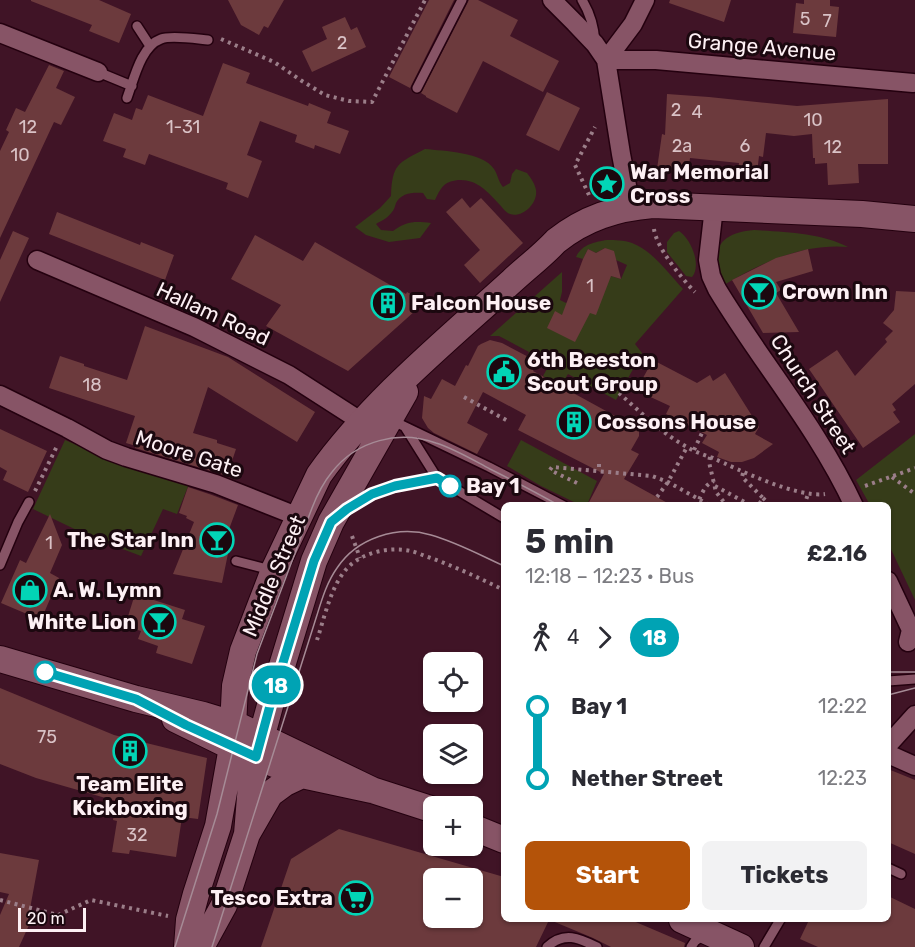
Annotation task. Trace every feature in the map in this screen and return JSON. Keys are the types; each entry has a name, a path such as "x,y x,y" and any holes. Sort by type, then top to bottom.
{"main road":[{"name":"Middle Street","path":"187,947 189,920 218,826 232,736 235,686 243,651 274,570 319,475 362,422 407,376 562,236 598,216 642,206 714,207 915,219"},
{"name":"Middle Street","path":"247,834 251,785 259,747 314,561 331,522 396,422 401,397 431,355"},
{"path":"328,462 341,454 359,431 373,419 381,417 396,422"},
{"path":"0,658 136,699 372,790 423,806"},
{"path":"259,747 302,775 372,790"},
{"name":"Middle Street","path":"201,947 224,905 247,834 270,794 285,783 302,775"},
{"path":"483,831 501,839"},
{"path":"684,922 700,939 741,947"}],"street":[{"path":"552,0 595,44 606,60 621,154 642,206"},
{"path":"606,60 633,24 645,0"},
{"path":"2,39 98,72"},
{"name":"Grange Avenue","path":"606,60 656,60 913,83"},
{"name":"Church Street","path":"714,207 708,260 711,276 724,302 801,414 850,498"},
{"name":"Hallam Road","path":"37,260 194,327 289,375 362,422"},
{"name":"Moore Gate","path":"0,395 107,450 216,484 299,517"},
{"path":"891,587 911,630 909,642"},
{"path":"891,742 915,715"},
{"path":"891,755 915,766"}],"lane":[{"path":"417,88 462,0"},
{"path":"582,0 594,29 595,44"},
{"path":"137,26 150,46"},
{"path":"127,98 144,54 150,46 162,38 208,40"},
{"path":"98,72 132,86"},
{"path":"396,422 411,435 437,478 501,516"},
{"path":"396,422 556,502"},
{"path":"331,522 372,494 395,486 437,478"},
{"path":"0,565 29,502"},
{"path":"236,561 274,570"},
{"path":"891,681 915,679"},
{"path":"891,870 900,874"},
{"path":"764,947 779,922"},
{"path":"547,947 558,939 571,937 597,947"}],"path":[{"path":"208,40 210,34 274,62 325,95 348,101 372,102 424,0"},
{"path":"598,216 575,165 612,94"},
{"path":"642,206 665,254 687,284 697,294 724,302"},
{"path":"619,393 656,425 687,447 743,473 808,494 850,498 891,477 915,468"},
{"path":"464,397 508,421"},
{"path":"29,502 67,428"},
{"path":"694,450 702,433"},
{"path":"657,497 687,447"},
{"path":"710,457 709,462 716,492 724,502"},
{"path":"599,464 599,471"},
{"path":"577,483 550,470 552,467 652,476 704,502"},
{"path":"743,473 742,477 767,502"},
{"path":"891,477 915,494"},
{"path":"698,502 709,483 745,502"},
{"path":"805,502 808,494"},
{"path":"760,502 763,498"},
{"path":"314,651 336,584 345,570 360,558 389,550 411,551 447,564 501,589"},
{"path":"0,900 58,915 91,900 189,920"}],"green space":[{"path":"425,149 462,153 481,159 494,169 503,187 510,183 516,169 527,173 533,181 535,200 524,212 510,214 481,187 465,180 458,180 443,186 435,200 427,199 423,193 404,195 398,200 390,214 376,224 381,230 393,231 411,222 431,223 420,238 389,242 366,235 355,227 380,208 391,196 393,177 398,166"},
{"path":"754,230 814,236 848,247 799,251 768,262 724,285 717,263 720,246 732,235"},
{"path":"679,231 688,240 694,252 696,266 692,277 686,276 667,252 667,242 674,233"},
{"path":"607,240 626,241 647,251 683,289 635,344 642,353 616,400 568,374 561,386 543,376 548,367 527,356 529,352 499,336 490,336 562,272 560,300 566,303 611,276 621,279 627,265 616,260 605,248 596,253 588,249 583,259 576,257 585,246"},
{"path":"915,434 915,600 891,549 891,502 868,502 856,480"},
{"path":"65,440 120,463 189,484 177,514 163,509 141,556 91,537 33,509"},
{"path":"521,440 597,481 588,502 574,502 507,466"}],"building":[{"path":"31,0 99,0 131,14 119,43 89,31 92,25"},
{"path":"228,0 284,0 268,28 264,26 259,35 241,25"},
{"path":"429,0 454,0 410,88 389,77"},
{"path":"469,0 478,0 518,20 510,36 559,61 543,92 483,61 457,113 421,93"},
{"path":"670,0 731,0 724,22 669,3"},
{"path":"804,0 830,0 830,6 839,7 836,37 793,33 796,3 804,4"},
{"path":"345,17 351,30 357,27 366,47 312,72 302,51 327,39 322,27"},
{"path":"223,63 250,73 246,83 331,112 327,123 349,131 340,154 315,145 314,149 295,142 297,135 260,121 247,155 262,161 248,198 226,189 228,183 149,154 145,165 123,157 126,149 103,141 114,113 132,120 136,108 142,110 148,95 203,116"},
{"path":"49,65 64,71 56,88 75,97 61,125 54,122 0,238 0,151 9,132 6,130 16,108 25,112"},
{"path":"547,92 580,108 559,151 526,135"},
{"path":"667,94 797,106 888,99 888,164 858,164 859,183 828,185 827,163 815,164 815,158 813,158 812,134 794,136 766,133 763,157 759,156 757,173 738,171 739,163 690,158 689,166 678,166 675,172 657,169 662,134 665,135"},
{"path":"462,198 470,208 481,198 523,243 480,283 464,265 480,250 446,212"},
{"path":"57,212 140,245 141,242 174,255 165,280 49,234"},
{"path":"13,231 29,238 0,302 0,260"},
{"name":"Falcon House","path":"255,235 303,261 315,242 406,294 407,292 425,302 348,371 266,326 281,305 231,279"},
{"path":"605,248 614,251 621,279 611,276 596,315 590,313 575,342 547,328 555,311 562,315 588,249 596,253"},
{"name":"Crown Inn","path":"808,249 813,271 776,282 781,290 776,293 799,332 763,333 732,280 776,258"},
{"path":"896,291 915,292 915,384 892,404 896,410 893,412 900,422 863,448 809,369 837,350 855,376 887,342 885,339 893,331 883,323 894,310"},
{"path":"145,326 228,357 315,412 297,442 208,387 193,433 217,440 217,443 236,449 227,476 135,448 136,446 126,443 135,416 49,388 60,356 127,380"},
{"path":"490,340 502,343 538,362 533,371 639,429 639,436 631,450 639,454 624,479 666,502 589,502 604,474 518,430 526,415 483,392 467,423 488,434 477,454 434,433 422,418 424,396 431,399 442,379 455,386 478,346"},
{"path":"653,360 697,383 710,375 713,381 725,373 759,427 755,434 773,444 754,458 742,462 731,462 717,457 719,452 702,443 707,435 666,414 670,406 644,394 646,389 639,385"},
{"path":"0,429 47,451 28,492 3,480 7,471 0,467"},
{"path":"188,487 238,505 228,532 232,534 222,583 173,574 194,522 179,513"},
{"name":"A. W. Lymn","path":"50,514 62,545 50,573 59,578 41,620 1,603 20,560 26,563"},
{"name":"White Lion","path":"135,594 185,610 182,619 205,626 192,664 156,653 158,646 138,639 141,631 125,626"},
{"path":"0,688 114,735 207,758 198,819 182,817 176,857 130,850 129,854 112,852 117,821 113,820 116,801 36,778 0,764"},
{"path":"891,770 915,780 915,854 891,843"},
{"name":"Tesco Extra","path":"339,829 423,853 423,856 432,856 473,868 423,868 423,928 483,928 483,871 501,876 501,922 548,922 536,947 261,947 291,859"},
{"path":"0,853 39,860 27,925 29,925 19,947 0,947 0,915 9,894 0,892"},
{"path":"891,897 915,909 915,947 818,947 800,939 808,922 891,922"},
{"path":"555,922 636,922 685,943 684,947 611,947"}],"tram line":[{"path":"175,947 217,814 257,654 314,503 332,472 342,461 366,445 393,438 422,439 457,451 553,502"},
{"path":"212,947 321,603 337,568 355,549 367,542 379,536 405,532 418,532 440,538 501,565"},
{"path":"891,672 915,672"},
{"path":"891,694 915,688"}],"bus line":[{"name":"18","path":"45,672 136,699 256,757 314,561 331,522 372,494 395,486 437,478 450,486"}],"place":[{"name":"War Memorial Cross","path":"607,184"},
{"name":"Crown Inn","path":"759,292"},
{"name":"Falcon House","path":"388,303"},
{"name":"6th Beeston Scout Group","path":"504,372"},
{"name":"Cossons House","path":"574,422"},
{"name":"Bay 1","path":"450,486"},
{"name":"The Star Inn","path":"217,540"},
{"name":"A. W. Lymn","path":"30,590"},
{"name":"White Lion","path":"159,622"},
{"name":"Team Elite Kickboxing","path":"130,751"},
{"name":"Tesco Extra","path":"356,898"}]}
